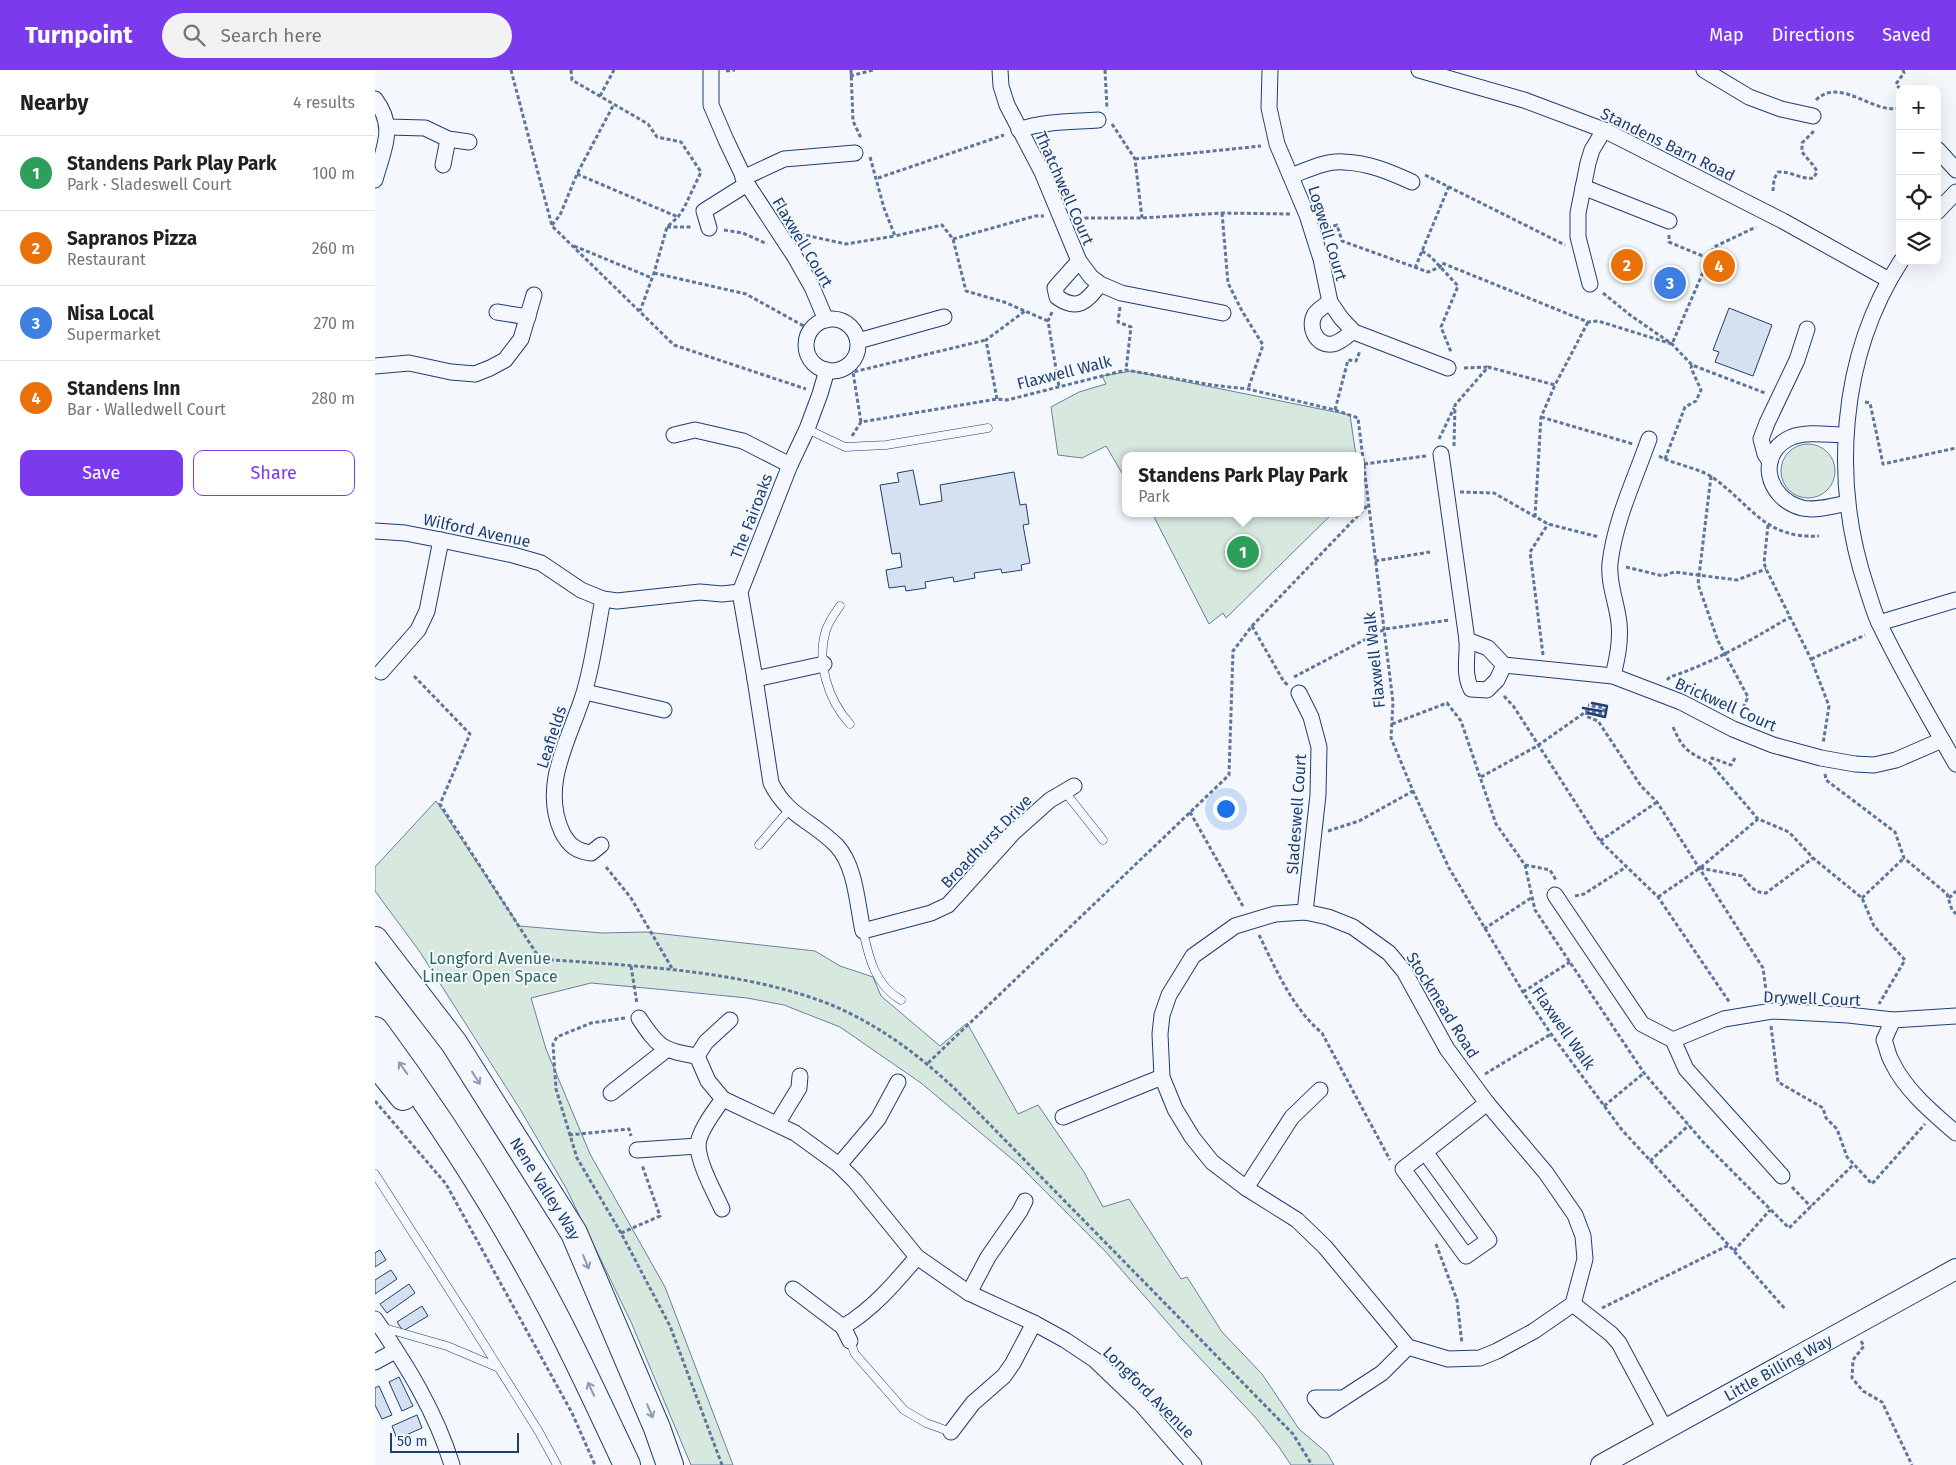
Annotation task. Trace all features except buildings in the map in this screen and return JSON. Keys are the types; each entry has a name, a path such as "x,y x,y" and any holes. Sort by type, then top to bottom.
{"highway":[{"path":"375,934 454,1043"},
{"name":"Nene Valley Way","path":"375,940 454,1043 574,1233 657,1428 670,1465"},
{"path":"375,1030 407,1074 473,1174 533,1276 572,1349 627,1465"},
{"path":"375,1062 397,1088 572,1349"}],"street":[{"name":"Flaxwell Court","path":"711,70 711,105 745,181 795,257 812,287 826,320"},
{"name":"Thatchwell Court","path":"1000,70 1001,86 1007,105 1041,172 1079,261 1091,277 1100,284 1121,293 1223,313"},
{"name":"Logwell Court","path":"1270,70 1269,108 1277,144 1307,215 1321,259 1330,302 1341,318 1359,334 1451,364"},
{"path":"1704,70 1749,97 1781,109 1813,116"},
{"name":"Standens Barn Road","path":"1427,71 1524,100 1604,130 1783,220 1889,280"},
{"path":"375,99 380,106 388,127 375,180"},
{"name":"Thatchwell Court","path":"1019,130 1035,124 1105,117"},
{"path":"388,127 425,128 448,139 469,142"},
{"path":"1590,284 1579,237 1578,213 1592,150 1604,130"},
{"path":"443,165 448,139"},
{"path":"709,228 704,211 745,181 784,159 862,149"},
{"path":"1941,153 1956,170"},
{"name":"Logwell Court","path":"1291,176 1316,166 1343,161 1380,168 1412,182"},
{"path":"1583,187 1669,221"},
{"path":"1941,208 1956,192"},
{"name":"Thatchwell Court","path":"1057,297 1055,288 1079,261"},
{"path":"1898,265 1889,280 1873,317 1859,358 1850,400 1846,435 1847,503 1858,562 1879,624 1956,764"},
{"path":"1057,297 1067,304 1078,304 1090,297 1100,284"},
{"path":"375,366 409,363 451,372 475,374 505,360 521,339 534,295"},
{"name":"Logwell Court","path":"1330,302 1321,308 1312,321 1312,327 1318,339 1330,344 1359,334"},
{"path":"497,312 528,317"},
{"path":"858,341 944,317"},
{"path":"836,319 846,323 854,331 858,341 857,354 850,364 839,370 827,370 817,366 808,354 807,339 811,330 817,324 826,320 836,319"},
{"path":"1771,462 1765,454 1761,439 1797,360 1807,329"},
{"name":"The Fairoaks","path":"740,592 790,465 821,394 827,370"},
{"path":"674,435 695,430 743,442 790,465"},
{"path":"1846,435 1806,434 1793,437 1781,444 1771,462 1769,477 1775,491 1791,504 1815,509 1847,503"},
{"path":"1613,676 1619,640 1619,623 1610,581 1610,564 1614,541 1647,443"},
{"path":"1436,455 1467,640 1467,681 1471,689 1487,690 1497,680 1504,665 1488,648 1467,640"},
{"name":"Wilford Avenue","path":"375,531 405,533 513,555 541,563 581,590 603,599 632,601 699,592 722,594 740,592"},
{"path":"381,672 418,630 427,611 441,540"},
{"path":"740,592 771,783 777,796 789,810 838,847 847,862 853,880 863,930"},
{"name":"Leafields","path":"601,845 591,853 579,852 565,838 555,818 553,795 557,768 585,692 603,599"},
{"path":"1879,624 1956,600"},
{"path":"755,679 824,664"},
{"name":"Brickwell Court","path":"1504,665 1613,676 1681,702 1733,729 1773,745 1821,758 1855,764 1874,765 1896,760 1942,740"},
{"name":"Leafields","path":"585,692 664,710"},
{"name":"Sladeswell Court","path":"1299,693 1311,717 1319,747 1318,795 1305,912"},
{"name":"Broadhurst Drive","path":"863,930 931,913 948,905 1013,833 1050,800 1069,789"},
{"path":"1560,891 1642,1024 1673,1040 1686,1069 1782,1176"},
{"name":"Stockmead Road","path":"1408,1347 1325,1247 1297,1220 1246,1188 1212,1162 1192,1137 1175,1109 1162,1077 1160,1034 1162,1015 1169,995 1193,956 1228,931 1251,920 1275,914 1305,912 1328,917 1353,927 1389,953 1404,971 1447,1049 1471,1083 1546,1173 1575,1215 1583,1236 1585,1259 1573,1304"},
{"name":"Drywell Court","path":"1673,1040 1724,1019 1769,1012 1893,1020 1956,1016"},
{"path":"639,1018 651,1038 666,1050 697,1056 706,1042 731,1020"},
{"path":"1893,1020 1884,1040 1891,1062 1907,1084 1934,1114 1956,1132"},
{"path":"611,1093 666,1050"},
{"name":"Longford Avenue","path":"697,1056 708,1081 723,1099 795,1133 839,1165 855,1181 917,1257 969,1293 1034,1323 1065,1340 1095,1360 1141,1404 1195,1465"},
{"path":"777,1124 799,1088 800,1076"},
{"path":"1063,1118 1162,1077"},
{"path":"839,1165 878,1119 898,1082"},
{"path":"1246,1188 1292,1117 1320,1090"},
{"path":"722,1209 706,1175 698,1146 703,1130 723,1099"},
{"path":"1425,1152 1489,1240 1466,1256 1403,1169 1487,1103"},
{"path":"637,1150 698,1146"},
{"path":"969,1293 988,1257 1020,1212 1025,1200"},
{"path":"843,1327 859,1318 881,1299 917,1257"},
{"name":"Little Billing Way","path":"1601,1465 1956,1269"},
{"path":"793,1289 843,1327 850,1341"},
{"path":"1344,1398 1382,1373 1408,1347 1433,1355 1463,1360 1480,1358 1534,1331 1573,1304 1611,1334 1619,1344 1665,1429"},
{"path":"377,1323 432,1411 445,1440 452,1465"},
{"path":"951,1432 973,1403 1004,1376 1034,1323"},
{"path":"375,1362 395,1351"}],"lane":[{"path":"807,429 845,447 886,445 988,428"},
{"path":"840,606 827,627 823,643 824,664 829,692 839,711 851,724"},
{"path":"1069,789 1103,840"},
{"path":"759,845 789,810"},
{"path":"863,930 867,951 881,984 891,994 901,1000"},
{"path":"375,1174 539,1432 557,1465"},
{"path":"377,1323 447,1346 497,1367"},
{"path":"850,1341 855,1354 904,1410 926,1423 951,1432"}],"path":[{"path":"511,70 551,226 674,345 821,394"},
{"path":"571,70 572,80 648,124 657,138 681,142 701,172 678,217 667,227 654,273 639,311"},
{"path":"601,96 614,70"},
{"path":"851,70 853,122 862,149 877,178 884,208 895,236"},
{"path":"850,76 873,70"},
{"path":"1105,70 1105,117 1135,159 1142,218"},
{"path":"1897,85 1904,73 1903,70"},
{"path":"1773,191 1774,179 1778,172 1786,172 1807,179 1814,178 1817,171 1802,152 1802,143 1822,124 1813,116 1815,101 1820,96 1831,93 1857,97 1874,105 1896,109"},
{"path":"551,226 560,215 577,174 614,104"},
{"path":"877,178 1019,130"},
{"path":"1135,159 1277,144"},
{"path":"577,174 678,217"},
{"path":"1412,182 1423,174 1582,254"},
{"path":"1415,268 1449,186"},
{"path":"953,239 1035,216 1142,218 1222,212 1307,215"},
{"path":"1222,212 1228,283 1242,311 1263,345 1247,389"},
{"path":"1669,221 1669,242 1710,259"},
{"path":"777,229 846,244 895,236 942,225 953,239 966,290 1048,321"},
{"path":"1312,232 1337,225 1342,241 1415,268 1428,272 1440,267 1442,263 1588,322 1598,321 1672,344"},
{"path":"667,227 709,228 743,233 795,257"},
{"path":"1672,344 1714,248 1756,227"},
{"path":"571,245 652,278"},
{"path":"1422,251 1458,286 1441,327 1451,364 1488,367 1555,386"},
{"path":"654,273 746,294 811,330"},
{"path":"1590,284 1672,344 1692,365 1779,398"},
{"path":"1121,293 1118,322 1131,327 1126,370"},
{"path":"1057,297 1048,321 1059,387"},
{"path":"845,447 861,422 853,372 986,340 1025,311"},
{"path":"1535,517 1541,417 1588,322"},
{"path":"1335,410 1348,360 1356,361 1359,334"},
{"path":"986,340 997,398"},
{"path":"1665,460 1685,407 1696,401 1701,390 1691,368 1692,365"},
{"path":"1436,455 1455,405 1488,367"},
{"name":"Flaxwell Walk","path":"861,422 997,398 1007,400 1126,370 1247,389 1335,410 1358,418 1362,452"},
{"path":"1860,402 1870,403 1883,464 1956,448"},
{"path":"1364,464 1454,453 1455,405"},
{"path":"1541,417 1647,443 1665,460 1711,476 1768,525 1787,534 1803,537 1819,536"},
{"name":"Flaxwell Walk","path":"1364,464 1393,702 1391,738 1413,791 1449,868 1484,930 1523,992 1621,1130 1734,1251 1786,1310"},
{"path":"1711,476 1698,584 1718,641 1749,697 1733,729"},
{"path":"1457,487 1460,492 1464,493 1494,493 1548,524 1614,541"},
{"path":"1364,510 1368,506"},
{"path":"928,1063 1229,775 1233,651 1252,626 1357,517"},
{"path":"1544,670 1530,552 1548,524"},
{"path":"1768,525 1764,562 1766,569 1811,659 1829,706 1821,758 1826,780 1895,832 1904,858 1947,894 1951,910 1956,914"},
{"path":"1375,561 1430,552"},
{"path":"1610,564 1663,576 1674,572 1737,580 1766,569"},
{"path":"1657,692 1670,678 1725,656 1790,617"},
{"path":"1284,682 1385,629 1463,618"},
{"path":"1252,626 1284,682 1299,693"},
{"path":"1811,659 1865,635"},
{"path":"414,676 470,734 440,804 540,959 631,965 757,982 833,1006 881,1030 928,1063 955,1089 1293,1434 1312,1465"},
{"path":"1493,685 1514,707 1537,746 1600,841 1657,897 1739,1016"},
{"path":"1392,724 1447,703"},
{"path":"1481,777 1537,746 1587,710 1603,714 1604,708 1588,705"},
{"path":"1587,710 1586,716 1598,720 1641,786 1657,802 1763,968 1778,1082 1823,1108 1826,1118 1837,1129 1847,1157 1872,1184 1934,1114"},
{"path":"1673,727 1680,743 1689,752 1710,763 1758,819 1789,832 1813,858 1862,898 1874,926 1905,960 1871,1018"},
{"path":"1710,763 1713,758 1731,765 1735,758"},
{"path":"1314,836 1359,821 1413,791"},
{"path":"1600,841 1657,802"},
{"path":"1190,812 1298,1008 1321,1033 1394,1166"},
{"path":"1657,897 1700,868 1758,819"},
{"path":"1700,868 1742,876 1759,893 1766,893 1813,858"},
{"path":"1862,898 1904,858"},
{"path":"1525,865 1550,870 1560,891 1576,897 1584,894 1626,867"},
{"path":"606,867 631,898 673,970"},
{"path":"1948,898 1956,891"},
{"path":"1484,930 1531,898"},
{"path":"1523,992 1570,962"},
{"path":"631,965 639,1018 616,1018 591,1023 565,1032 557,1037 553,1044 556,1089 577,1158 621,1233 670,1326 722,1465"},
{"path":"1471,1083 1551,1034"},
{"path":"1603,1106 1643,1072"},
{"path":"375,1101 446,1184 573,1412 595,1465"},
{"path":"1650,1161 1689,1125"},
{"path":"569,1134 629,1129 660,1216 621,1233"},
{"path":"1782,1176 1811,1206"},
{"path":"1734,1251 1771,1210"},
{"path":"1432,1236 1457,1300 1463,1360"},
{"path":"1586,1316 1729,1246"},
{"path":"1853,1326 1864,1346 1853,1360 1853,1378 1863,1391 1882,1402 1912,1465"}],"green space":[{"path":"1132,371 1350,415 1355,452 1122,452 1122,473 1106,446 1082,458 1058,455 1051,407 1079,392 1106,384 1102,376"},
{"path":"1803,444 1813,444 1823,448 1831,456 1835,471 1831,486 1823,494 1813,498 1803,498 1793,494 1785,486 1781,476 1781,466 1785,456 1793,448"},
{"path":"1154,517 1329,517 1226,618 1223,613 1209,624"},
{"name":"Longford Avenue Linear Open Space","path":"436,801 519,926 602,933 646,932 815,951 840,966 873,977 881,996 940,1046 967,1023 1018,1114 1038,1105 1084,1172 1103,1207 1129,1199 1181,1279 1187,1277 1222,1332 1262,1374 1299,1429 1327,1453 1334,1465 1291,1465 1256,1418 1181,1338 1105,1251 1018,1164 921,1083 840,1027 784,1005 747,998 667,990 591,983 531,998 546,1049 590,1154 665,1287 733,1465 691,1465 631,1322 566,1188 520,1109 420,952 375,891 375,867"}],"wall":[{"path":"1588,713 1605,717 1607,706 1592,703"},
{"path":"1583,708 1601,711"}],"place":[{"name":"Sapranos Pizza","path":"1627,265"},
{"name":"Standens Inn","path":"1719,266"},
{"name":"Nisa Local","path":"1670,283"},
{"name":"Standens Park Play Park","path":"1243,552"}]}
